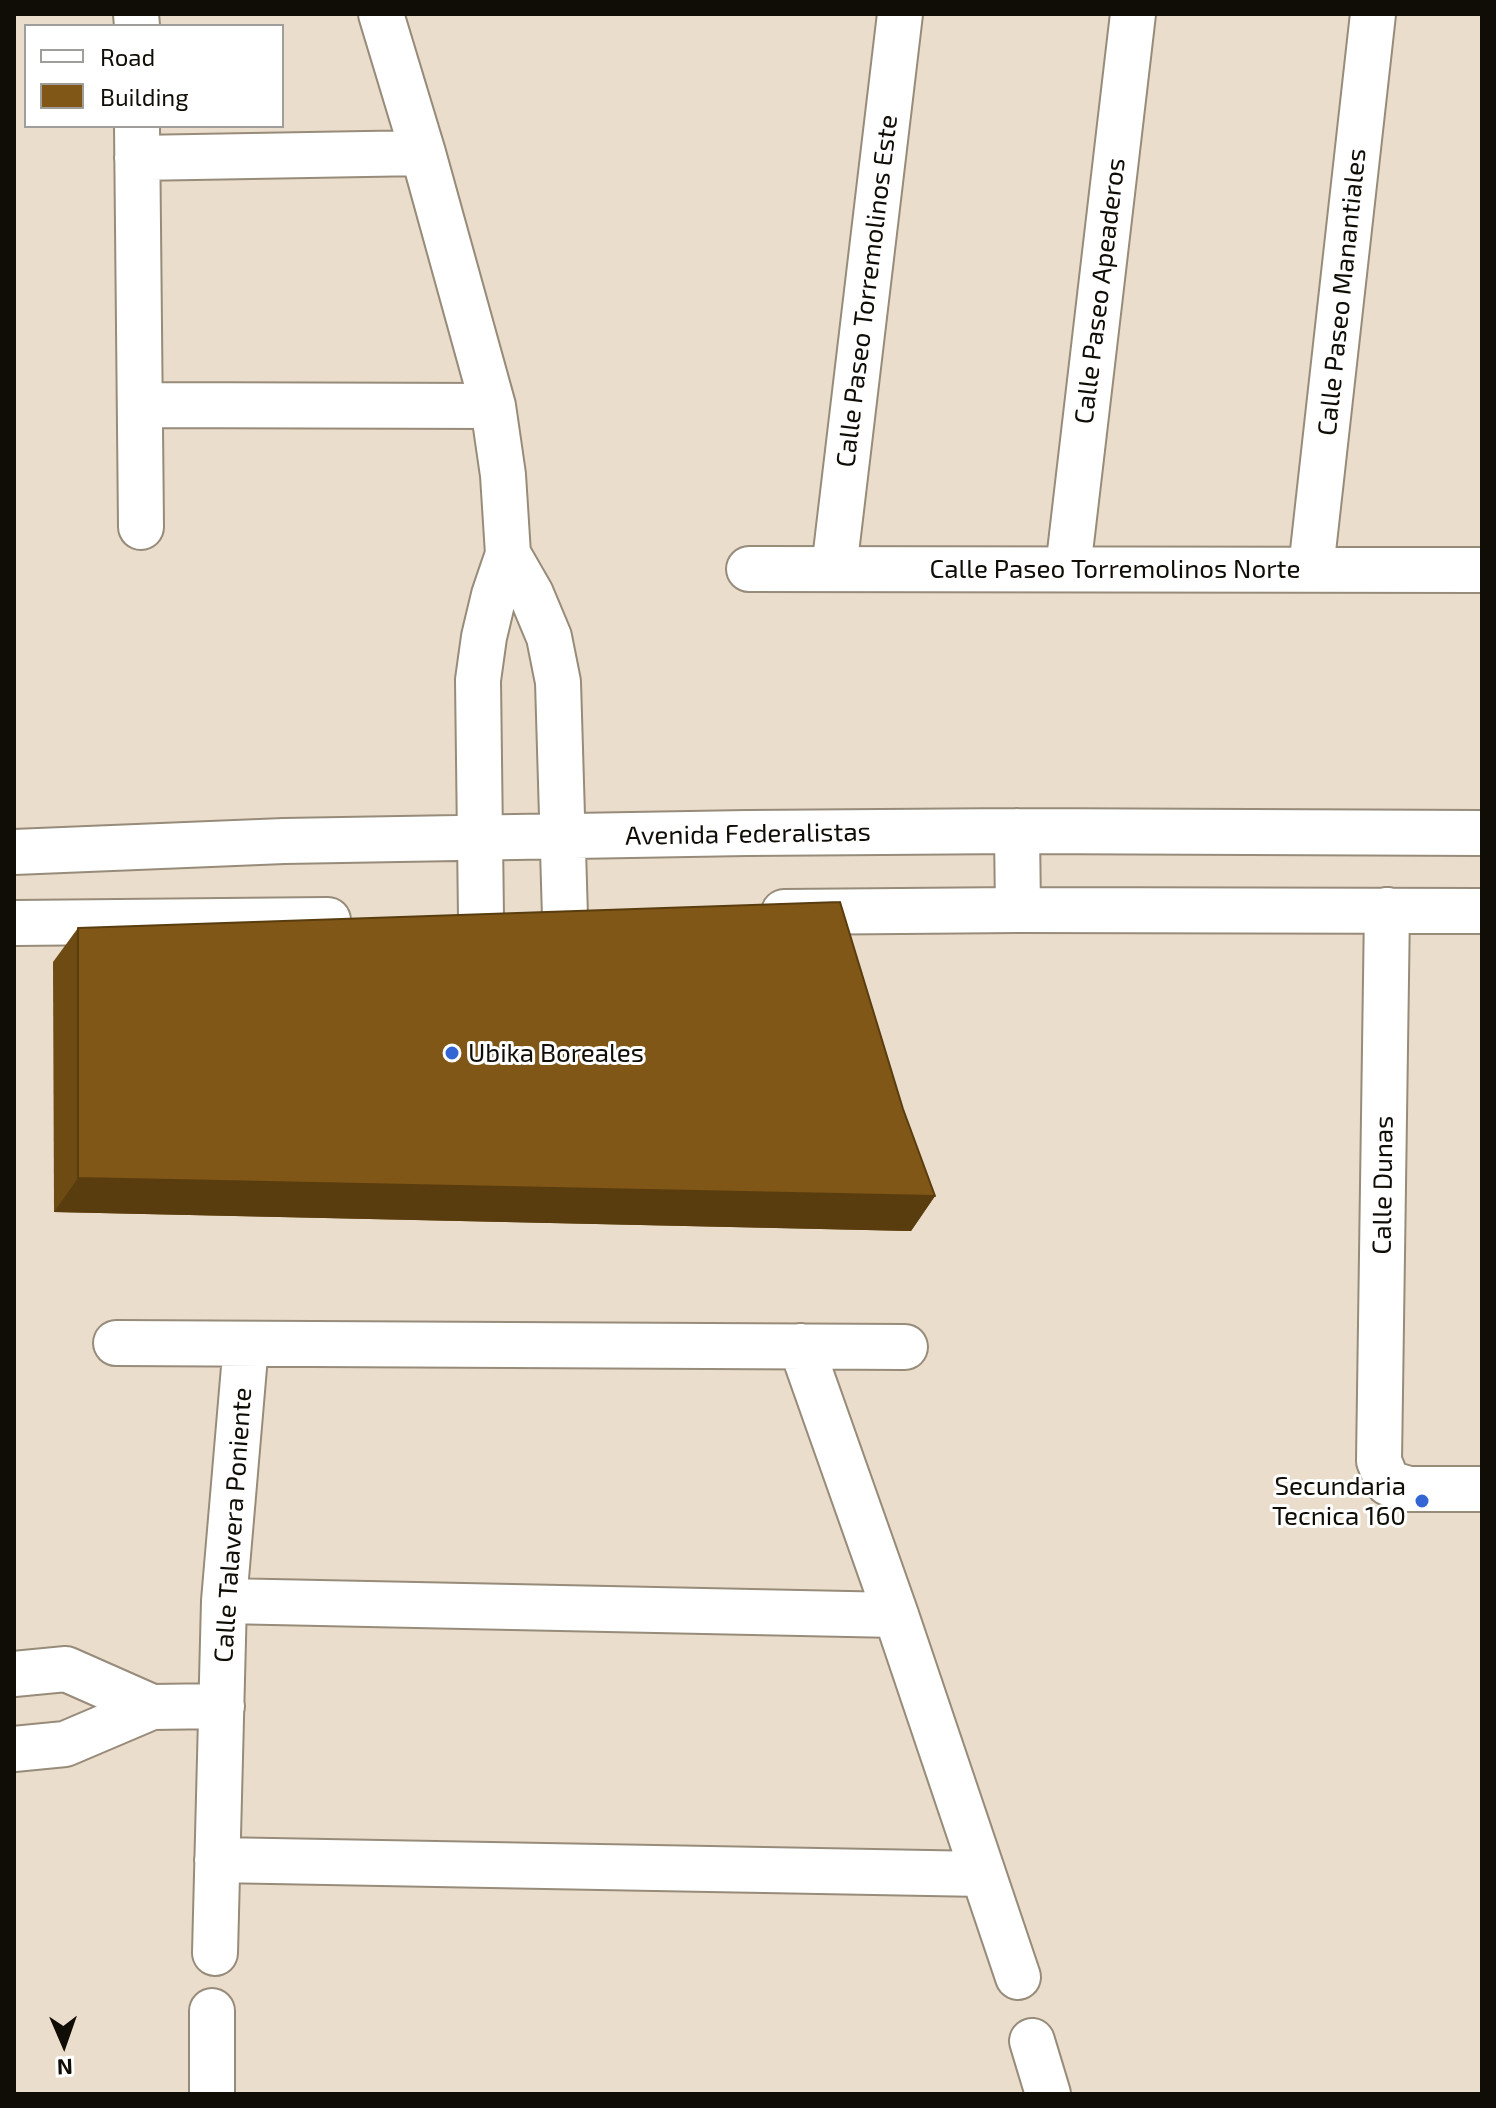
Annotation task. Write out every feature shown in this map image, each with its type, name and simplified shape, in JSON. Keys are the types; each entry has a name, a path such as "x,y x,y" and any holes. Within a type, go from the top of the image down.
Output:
{"street":[{"path":"381,14 493,406 503,475 508,554 490,609 478,680 481,918"},
{"name":"Calle Paseo Torremolinos Este","path":"834,569 900,14"},
{"name":"Calle Paseo Apeaderos","path":"1068,569 1133,14"},
{"name":"Calle Paseo Manantiales","path":"1311,569 1373,14"},
{"path":"141,527 137,142 423,153"},
{"path":"140,405 493,406"},
{"path":"508,554 531,594 549,637 558,682 565,917"},
{"name":"Calle Paseo Torremolinos Norte","path":"749,569 1482,570"},
{"path":"1017,831 1018,910"},
{"name":"Avenida Federalistas","path":"14,852 284,841 747,833 1482,833"},
{"name":"Calle Dunas","path":"1387,910 1379,1461 1388,1483 1409,1489 1482,1489"},
{"path":"747,913 1482,911"},
{"path":"436,919 611,916"},
{"path":"14,923 361,920"},
{"path":"172,922 180,968"},
{"path":"116,1343 905,1347"},
{"name":"Calle Talavera Poniente","path":"215,1953 224,1601 246,1344"},
{"path":"801,1346 1018,1977"},
{"path":"224,1601 896,1615"},
{"path":"14,1674 66,1669 152,1707"},
{"path":"14,1749 65,1744 152,1707 222,1706"},
{"path":"217,1860 983,1874"},
{"path":"212,2011 212,2094"},
{"path":"1032,2041 1048,2094"}],"building":[{"name":"Ubika Boreales","path":"840,902 903,1109 935,1196 78,1178 78,928"}],"place":[{"name":"Ubika Boreales","path":"452,1053"},
{"name":"Secundaria Tecnica 160","path":"1422,1501"}]}
